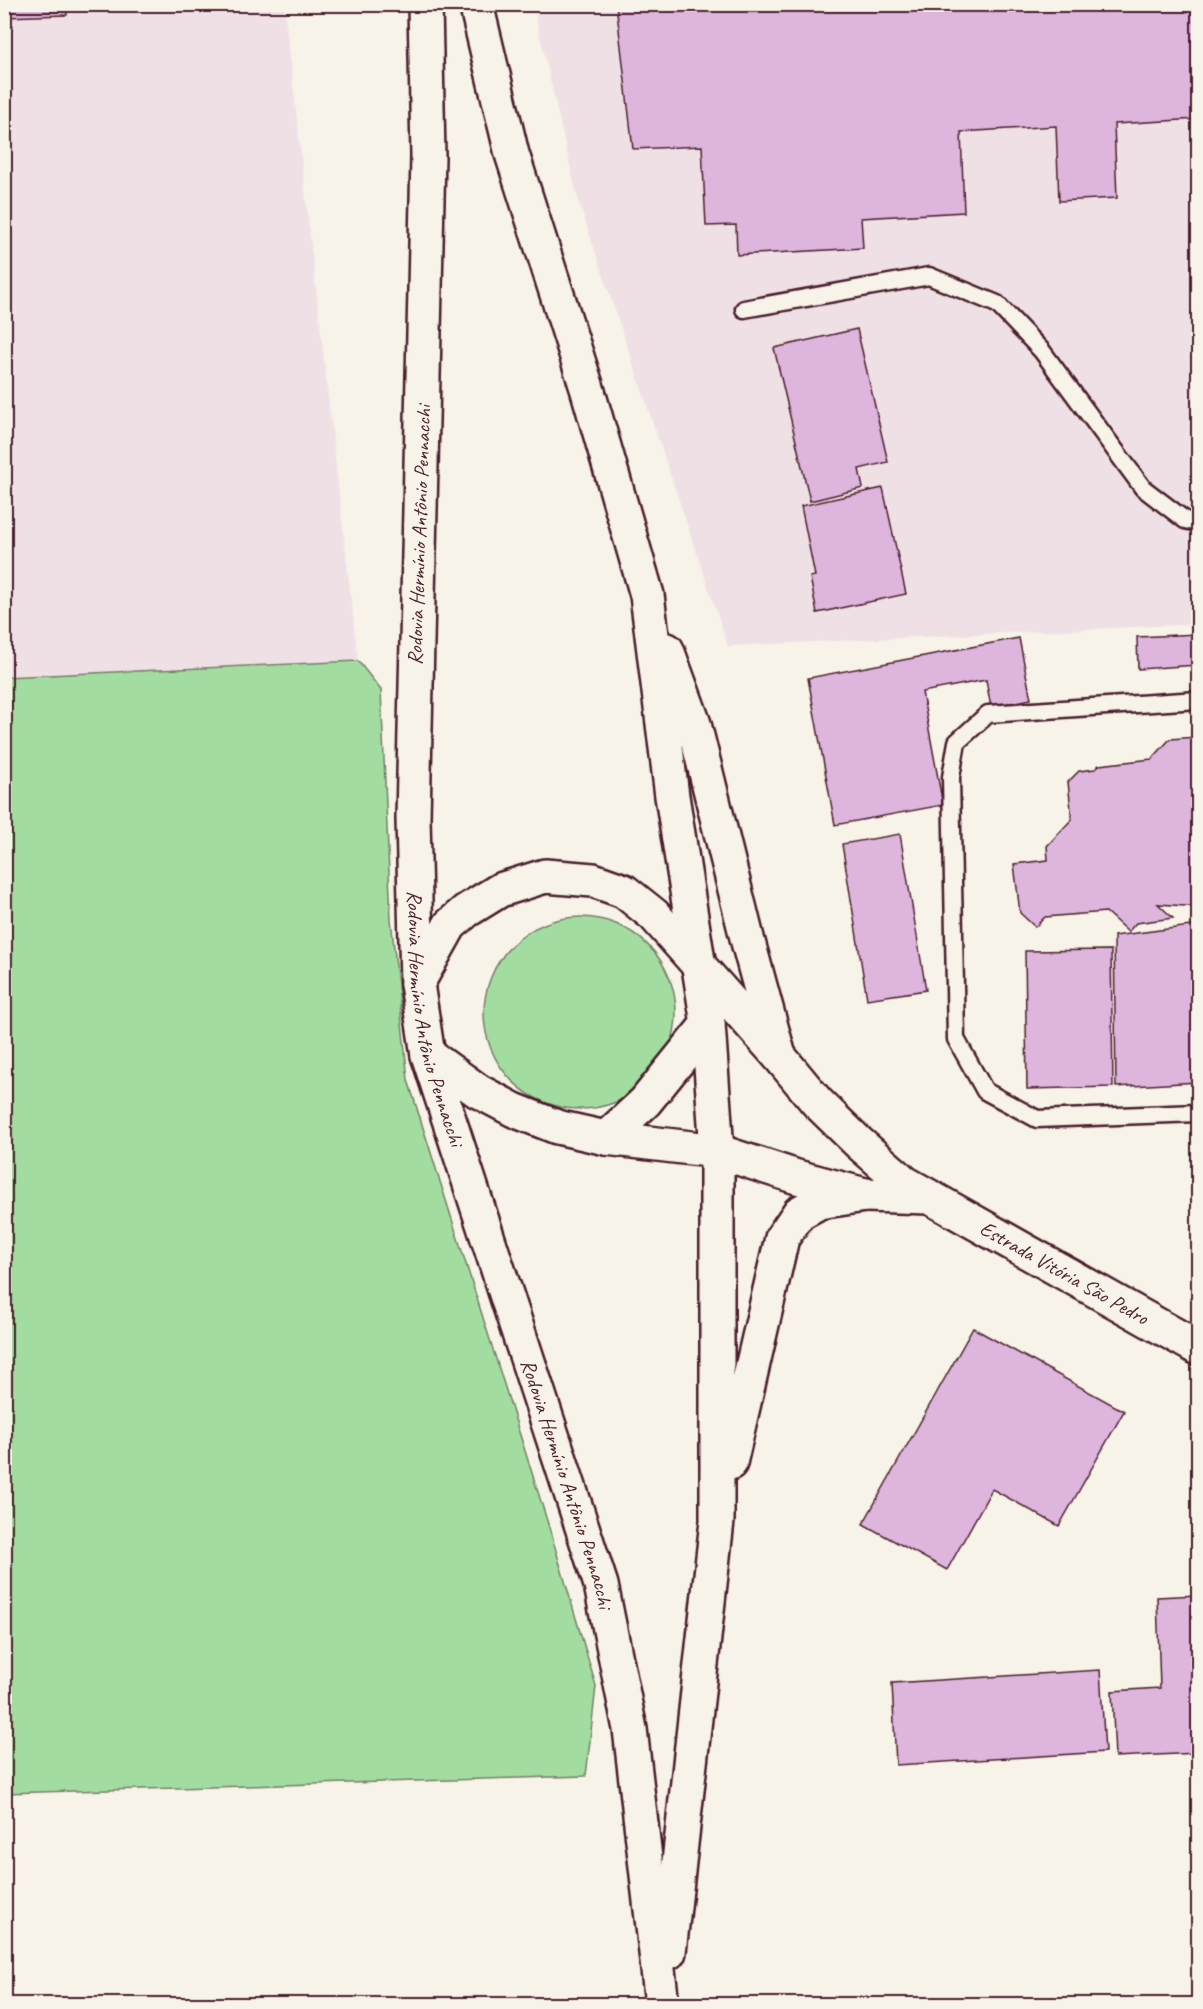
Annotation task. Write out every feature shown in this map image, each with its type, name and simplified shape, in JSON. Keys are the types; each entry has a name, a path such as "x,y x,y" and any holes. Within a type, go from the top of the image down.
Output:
{"main road":[{"name":"Rodovia Hermínio Antônio Pennacchi","path":"425,4 428,156 412,818 417,984 428,1055 601,1585 630,1730 663,2004"},
{"name":"Rodovia Hermínio Antônio Pennacchi","path":"476,4 512,154 587,388 647,595 672,795 708,1024 717,1151 717,1521 663,2004"},
{"path":"647,595 694,724 779,1056"},
{"name":"Estrada Vitória São Pedro","path":"417,984 450,925 466,911 500,890 545,876 593,880 624,891 654,915 698,962 817,1102 905,1183 1198,1348"},
{"path":"606,1138 645,1102 708,1024"},
{"path":"428,1055 478,1091 514,1110 557,1127 606,1138 717,1151 797,1177 865,1195"},
{"path":"717,1521 782,1238 799,1213 819,1202 865,1195 931,1197"}],"lane":[{"path":"744,309 929,276 997,304 1042,351 1143,488 1185,520 1198,523"},
{"path":"1198,700 988,714 957,742 951,777 956,1039 985,1091 1038,1119 1198,1113"}],"shaded area":[{"path":"4,5 284,5 358,661 5,677"},
{"path":"533,5 1198,5 1198,624 728,646 578,200"}],"green space":[{"path":"358,661 381,690 391,919 408,1080 549,1527 596,1686 586,1776 5,1793 5,677"},
{"path":"580,917 617,924 648,945 669,976 676,1013 669,1050 648,1081 617,1102 580,1109 543,1102 512,1081 491,1050 484,1013 491,976 512,945 543,924"}],"building":[{"path":"4,4 66,4 67,15 4,17"},
{"path":"616,4 1198,4 1198,119 1114,124 1117,198 1059,201 1056,126 961,132 964,212 861,218 863,248 737,255 736,225 706,226 702,146 633,149"},
{"path":"857,329 888,462 859,469 863,488 810,501 774,348"},
{"path":"883,488 906,594 817,613 810,577 815,576 801,506"},
{"path":"1198,634 1198,665 1138,669 1137,637"},
{"path":"1019,638 1031,699 991,707 986,680 922,692 943,805 835,825 808,678"},
{"path":"1196,737 1198,907 1158,904 1173,918 1136,923 1128,932 1106,912 1045,917 1035,927 1020,913 1014,864 1048,860 1047,846 1072,819 1068,782 1079,771 1095,769 1099,765 1152,759 1170,739"},
{"path":"900,834 926,990 867,999 842,844"},
{"path":"1198,925 1198,1082 1116,1087 1114,936"},
{"path":"1111,950 1113,1087 1027,1089 1025,951"},
{"path":"973,1328 1124,1411 1059,1526 992,1489 947,1570 863,1524"},
{"path":"1198,1595 1198,1753 1115,1757 1112,1691 1160,1688 1157,1597"},
{"path":"1100,1670 1105,1752 896,1765 892,1683"}]}
